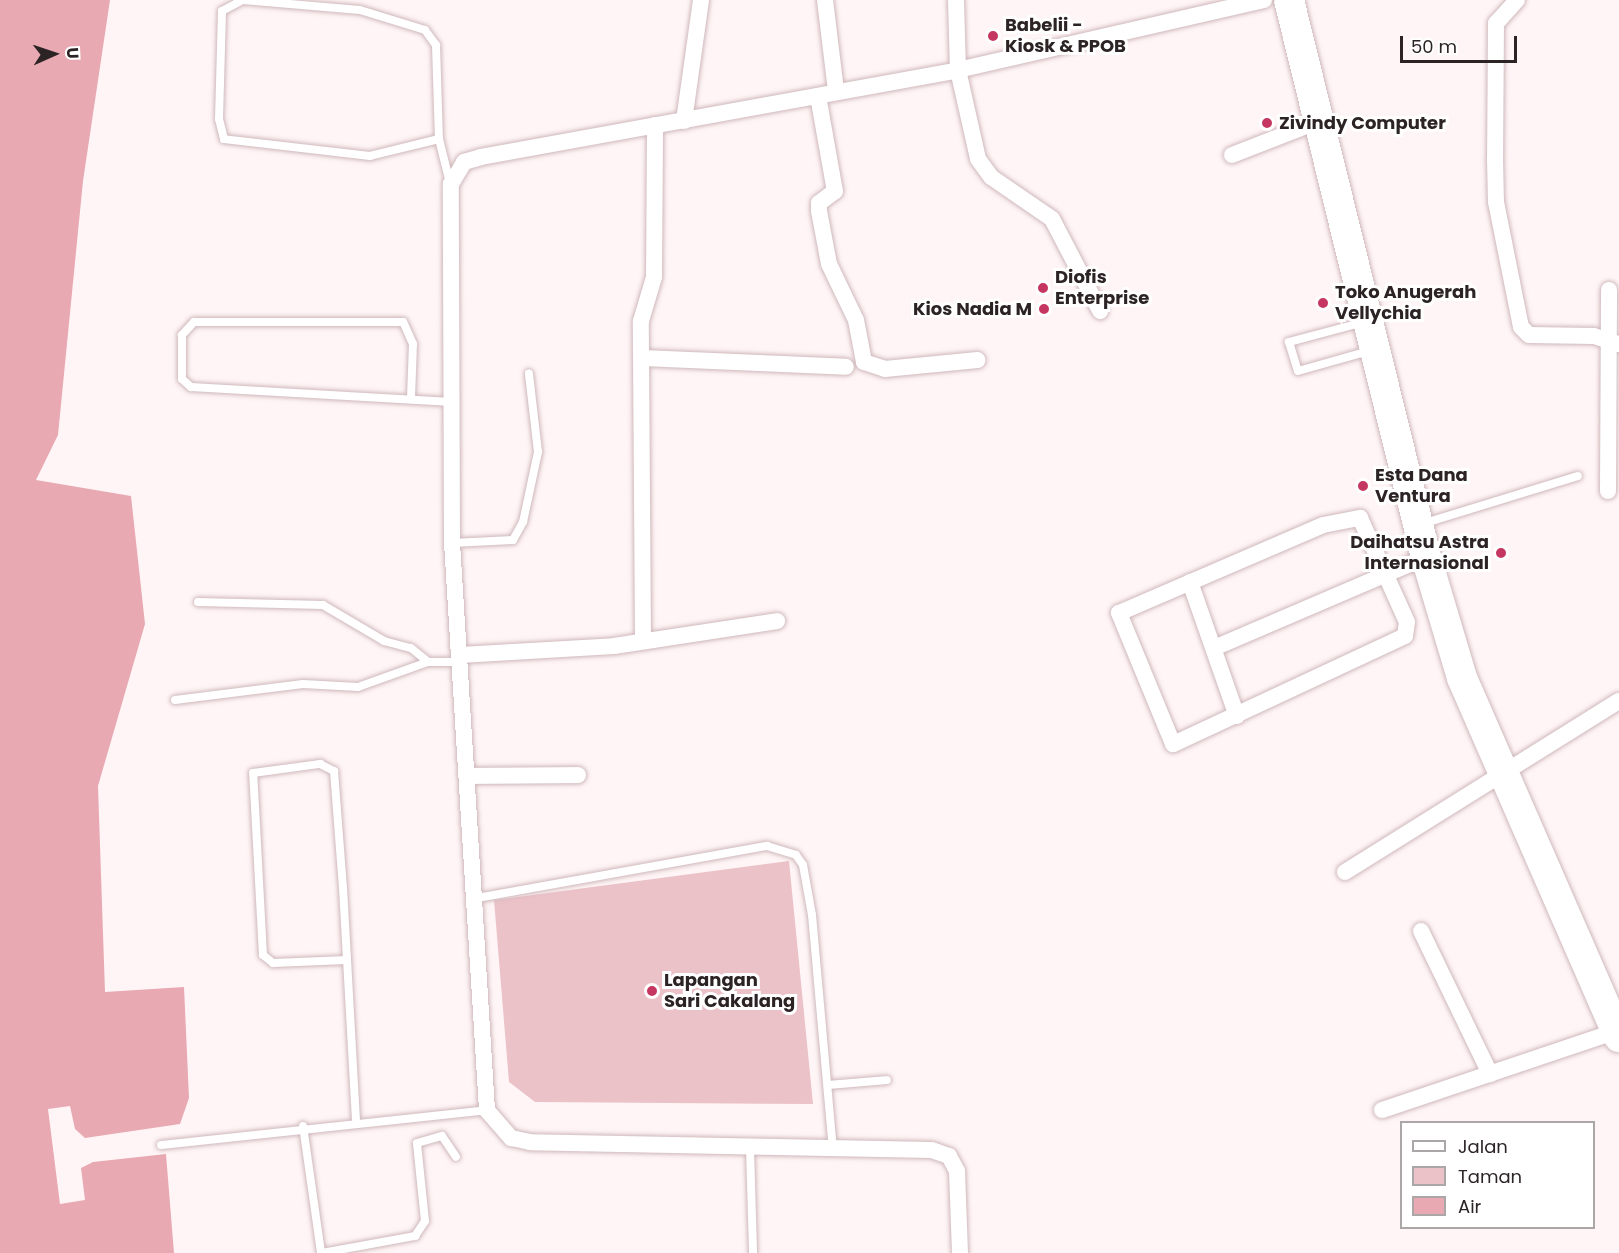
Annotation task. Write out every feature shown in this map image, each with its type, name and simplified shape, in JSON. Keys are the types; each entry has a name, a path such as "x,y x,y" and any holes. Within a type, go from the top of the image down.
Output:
{"highway":[{"path":"1289,0 1322,120 1426,557 1462,678 1502,774 1618,1034"}],"street":[{"path":"684,121 702,0"},
{"path":"825,0 836,91"},
{"path":"956,0 958,70 978,159 991,177 1052,219 1100,311"},
{"path":"960,1253 957,1171 949,1156 933,1150 750,1149 530,1142 511,1138 487,1110 477,898 452,543 450,184 464,162 481,157 958,70 1264,0"},
{"path":"1517,0 1496,23 1495,159 1496,202 1521,327 1529,334 1583,335 1612,343"},
{"path":"818,96 835,191 819,203 819,211 830,264 855,320 864,362 885,369 978,360"},
{"path":"1232,154 1322,120"},
{"path":"643,640 643,358 640,321 654,277 655,125"},
{"path":"1608,491 1612,343 1609,290"},
{"path":"643,358 846,367"},
{"path":"1352,518 1365,523 1386,573 1407,622 1405,636 1238,716 1173,744 1119,614 1323,525 1352,518"},
{"path":"1214,648 1426,557"},
{"path":"1190,582 1238,716"},
{"path":"460,658 643,640 777,621"},
{"path":"1345,872 1619,701"},
{"path":"469,776 578,775"},
{"path":"1421,931 1490,1074"},
{"path":"1382,1110 1618,1034"}],"lane":[{"path":"439,139 370,156 224,139 219,119 222,11 243,0 360,10 425,30 436,45 439,139 450,184"},
{"path":"411,398 413,344 403,322 194,322 182,335 182,379 191,387 452,402"},
{"path":"1372,335 1298,371 1288,342 1372,335"},
{"path":"452,543 513,540 522,522 538,452 529,374"},
{"path":"1419,525 1578,476"},
{"path":"198,602 323,605 384,641 411,648 428,662"},
{"path":"175,700 303,684 358,687 428,662 460,658"},
{"path":"346,960 273,963 263,955 253,773 320,764 334,771 346,960 356,1120"},
{"path":"477,898 768,846 784,849 803,865 808,885 829,1085 833,1149"},
{"path":"829,1085 887,1080"},
{"path":"161,1144 356,1120 487,1110"},
{"path":"303,1126 322,1253 415,1236 425,1221 417,1143 442,1136 456,1157"},
{"path":"750,1149 753,1253"}],"green space":[{"name":"Lapangan Sari Cakalang","path":"789,861 813,1104 535,1102 509,1082 494,900"}],"water":[{"path":"0,0 110,0 83,181 58,435 36,480 131,496 145,624 98,786 105,992 184,987 189,1098 180,1124 85,1138 75,1129 70,1106 48,1109 60,1204 85,1200 81,1168 93,1162 166,1154 174,1253 0,1253"}],"place":[{"name":"Babelii - Kiosk & PPOB","path":"993,36"},
{"name":"Zivindy Computer","path":"1267,123"},
{"name":"Diofis Enterprise","path":"1043,288"},
{"name":"Toko Anugerah Vellychia","path":"1323,303"},
{"name":"Kios Nadia M","path":"1044,309"},
{"name":"Esta Dana Ventura","path":"1363,486"},
{"name":"Daihatsu Astra Internasional","path":"1501,553"},
{"name":"Lapangan Sari Cakalang","path":"652,991"}]}
